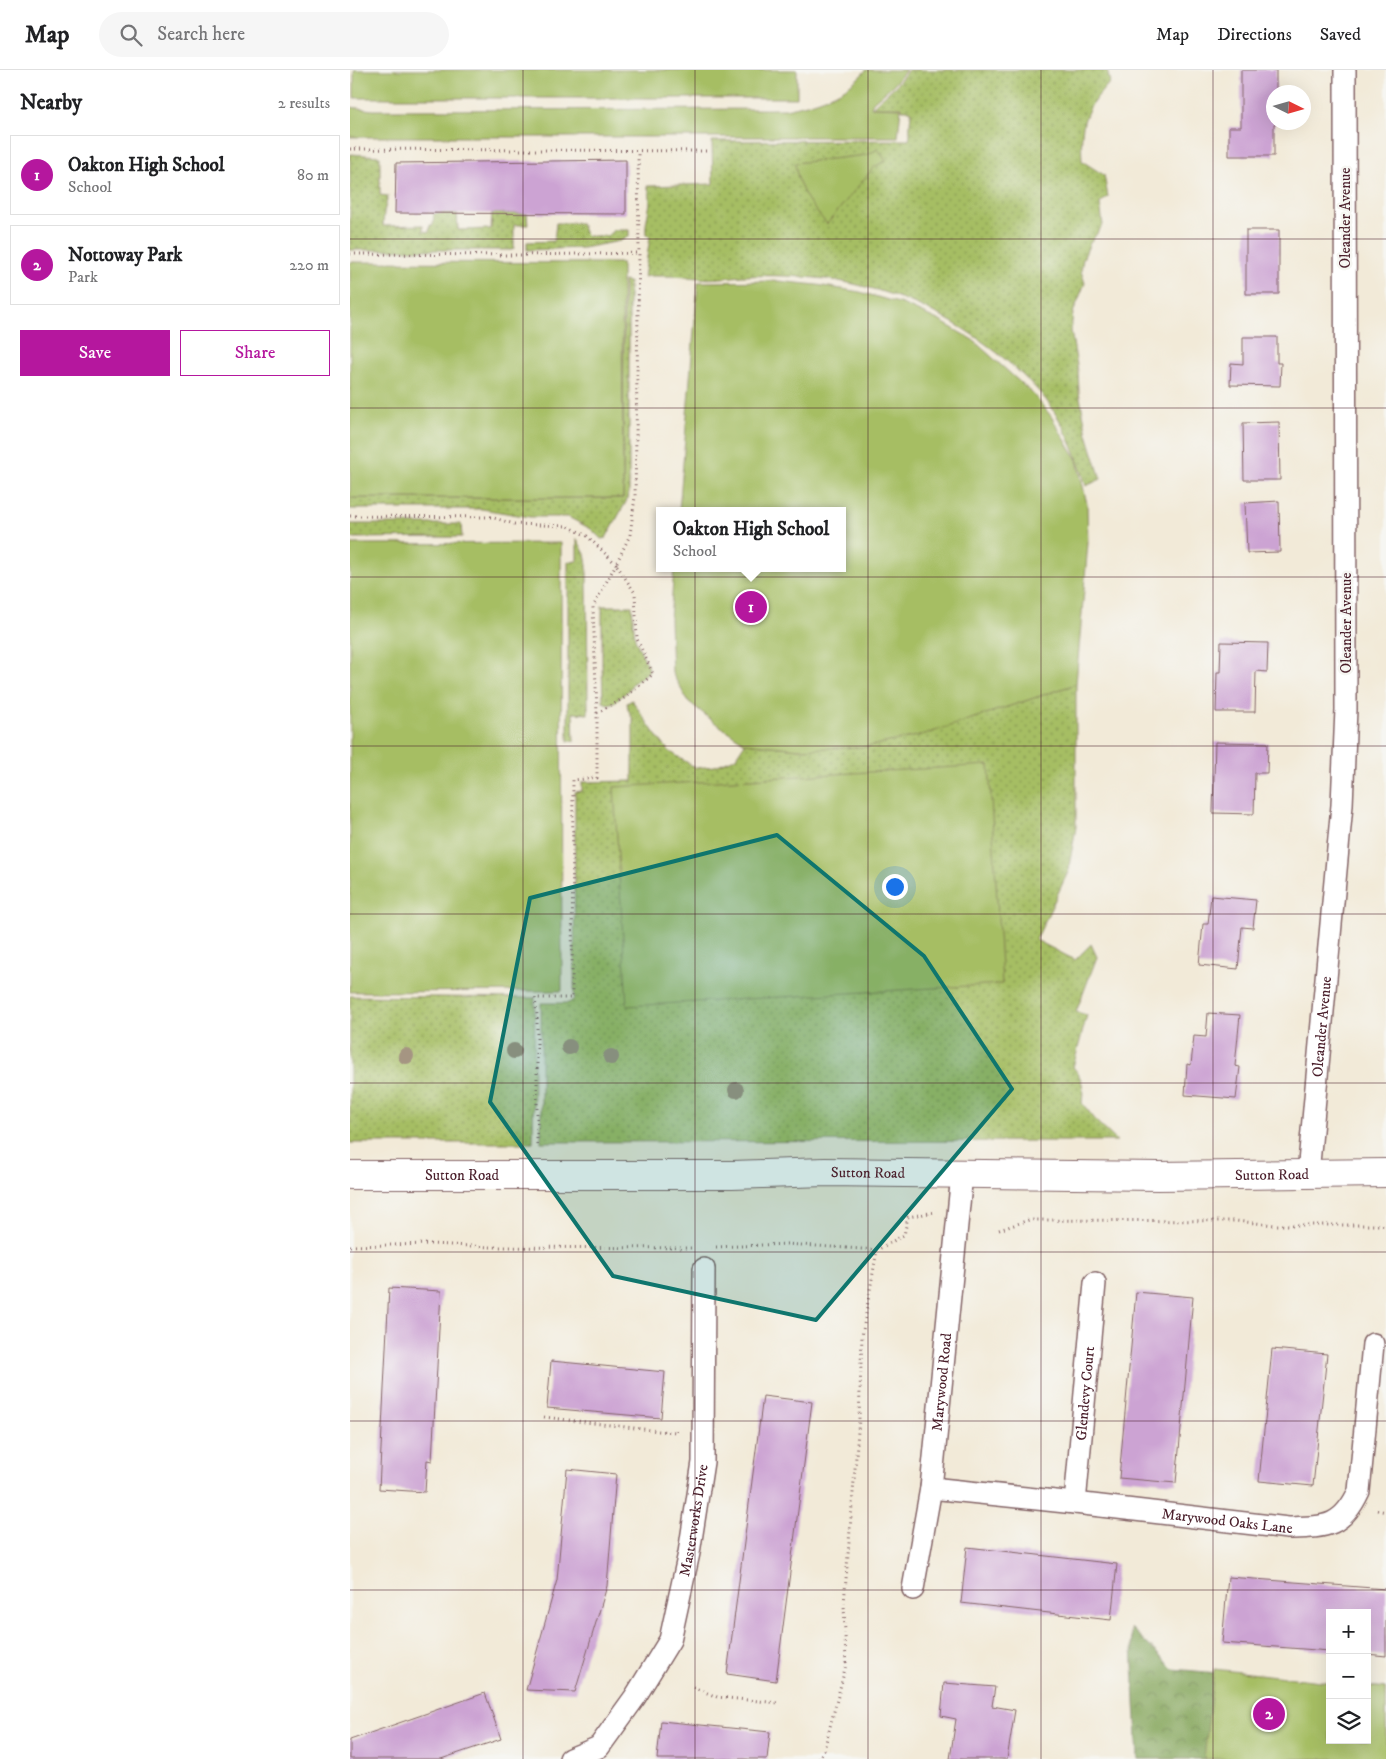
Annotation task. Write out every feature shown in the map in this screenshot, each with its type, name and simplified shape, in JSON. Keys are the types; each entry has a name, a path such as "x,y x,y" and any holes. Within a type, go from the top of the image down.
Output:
{"street":[{"name":"Oleander Avenue","path":"1308,1174 1342,805 1346,709 1345,70"},
{"name":"Sutton Road","path":"350,1175 732,1175 824,1172 1112,1176 1386,1173"},
{"name":"Marywood Road","path":"913,1589 931,1488 962,1174"},
{"name":"Masterworks Drive","path":"570,1759 603,1753 635,1696 670,1640 689,1553 703,1462 704,1269"},
{"name":"Glendevy Court","path":"1075,1503 1095,1284"},
{"name":"Marywood Oaks Lane","path":"931,1488 1288,1528 1315,1527 1333,1523 1345,1513 1359,1491 1373,1344"}],"path":[{"path":"350,149 708,151"},
{"path":"537,1146 537,1015 535,998 572,998 573,780 597,778 598,713 593,607 630,535 635,497 639,253 638,150"},
{"path":"350,254 519,255 639,253"},
{"path":"350,516 491,517 514,524 568,526 587,536 616,564 635,593 637,639 653,674 626,696 598,713"},
{"path":"711,1247 786,1244 877,1250 904,1235 908,1217 938,1211"},
{"path":"999,1230 1030,1220 1228,1221 1275,1225 1386,1225"},
{"path":"350,1246 430,1244 489,1247 693,1248"},
{"path":"819,1759 824,1750 846,1665 844,1604 859,1419 862,1336 877,1250"},
{"path":"544,1417 677,1432 677,1424"},
{"path":"1372,1508 1386,1512"},
{"path":"694,1686 717,1697 778,1704"}],"highlighted area":[{"path":"777,835 924,956 1012,1089 816,1320 613,1276 490,1102 530,898"}],"green space":[{"path":"354,70 797,70 797,98 354,98"},
{"path":"866,70 906,70 894,84 873,102 871,107 901,108 898,137 350,137 350,107 373,110 785,109 808,104 829,96 849,85"},
{"path":"908,70 1107,70 1110,82 1089,109 1083,126 1082,161 1104,175 1108,197 1100,203 1103,225 1090,243 1083,259 1081,271 1085,283 1073,313 1071,331 1087,434 1101,479 1086,486 1068,437 1059,419 1041,394 997,353 976,337 929,310 904,299 878,291 826,279 774,276 709,279 674,276 644,277 650,237 646,234 646,222 650,204 647,186 713,184 712,141 909,140 911,110 902,110 902,107 872,107 896,85"},
{"path":"878,149 886,161 874,167 827,224 802,190 795,163 867,155"},
{"path":"350,154 380,156 380,195 388,196 383,226 423,225 423,231 429,232 430,225 433,225 434,213 457,213 458,230 491,229 492,213 527,214 528,225 514,225 514,248 512,250 350,250"},
{"path":"556,223 581,223 584,232 588,236 607,236 614,230 629,230 629,236 620,241 583,248 527,250 527,242 554,241"},
{"path":"350,262 622,263 623,498 350,498"},
{"path":"624,281 629,282 629,491 626,502 606,538 601,539 591,529 568,517 530,517 482,509 350,509 350,498 623,498"},
{"path":"778,281 817,285 860,292 902,304 940,321 973,340 1032,393 1051,416 1077,460 1087,504 1088,543 1076,684 926,734 866,747 799,749 745,743 688,701 672,673 670,619 674,572 846,572 846,507 679,507 698,282"},
{"path":"350,524 461,524 462,537 350,538"},
{"path":"577,539 585,554 587,565 588,714 573,713 574,741 568,741 568,562 577,561"},
{"path":"561,543 562,991 350,992 350,544"},
{"path":"602,606 632,606 635,639 649,669 615,702 608,704 603,702"},
{"path":"1076,684 1076,827 1068,872 1036,940 1075,960 1091,944 1097,957 1076,1012 1087,1015 1073,1067 1079,1075 1082,1084 1082,1103 1098,1123 1117,1141 541,1142 541,1003 569,1003 574,999 575,792 582,791 582,782 633,781 633,720 627,703 632,700 669,751 696,768 715,766 735,758 745,743 799,749 925,734"},
{"path":"989,765 1002,984 627,1006 614,787"},
{"path":"350,996 535,998 533,1143 350,1143"},
{"path":"1131,1628 1173,1669 1326,1683 1326,1744 1371,1744 1371,1686 1386,1688 1386,1759 1138,1759"},
{"path":"1214,1669 1326,1682 1326,1744 1371,1744 1371,1686 1386,1688 1386,1759 1204,1759"}],"building":[{"path":"1241,70 1276,70 1276,85 1266,85 1266,130 1274,130 1274,156 1229,156 1229,127 1241,127"},
{"path":"626,160 626,214 395,213 396,163"},
{"path":"1246,230 1279,230 1279,294 1246,294"},
{"path":"1243,337 1277,337 1277,363 1281,363 1280,386 1230,385 1231,363 1243,364"},
{"path":"1279,422 1280,480 1244,480 1243,423"},
{"path":"1279,501 1280,552 1247,553 1245,503"},
{"path":"1221,642 1268,643 1267,672 1256,671 1255,712 1216,712 1217,672 1220,672"},
{"path":"1215,742 1268,743 1267,773 1255,773 1254,814 1213,813"},
{"path":"1211,896 1256,900 1253,928 1242,927 1238,969 1199,965 1203,924 1208,924"},
{"path":"1208,1013 1240,1015 1235,1066 1240,1067 1236,1099 1185,1095 1187,1064 1191,1065 1194,1036 1206,1037"},
{"path":"389,1288 441,1291 432,1461 427,1460 425,1492 379,1489"},
{"path":"1136,1292 1193,1297 1176,1483 1119,1478"},
{"path":"1272,1349 1327,1354 1313,1486 1259,1481"},
{"path":"551,1361 665,1372 661,1418 547,1408"},
{"path":"763,1396 812,1402 776,1681 727,1674"},
{"path":"567,1469 616,1474 607,1586 575,1692 526,1690 557,1580"},
{"path":"967,1547 1117,1564 1111,1620 961,1603"},
{"path":"1228,1577 1386,1589 1386,1656 1371,1654 1371,1609 1326,1609 1326,1651 1222,1643"},
{"path":"944,1683 995,1687 992,1706 1015,1710 1007,1759 950,1759 956,1719 941,1716"},
{"path":"485,1693 501,1739 441,1759 350,1759 350,1740"},
{"path":"661,1721 770,1732 767,1759 657,1759"}],"place":[{"name":"Oakton High School","path":"751,607"},
{"name":"Nottoway Park","path":"1269,1714"}]}
